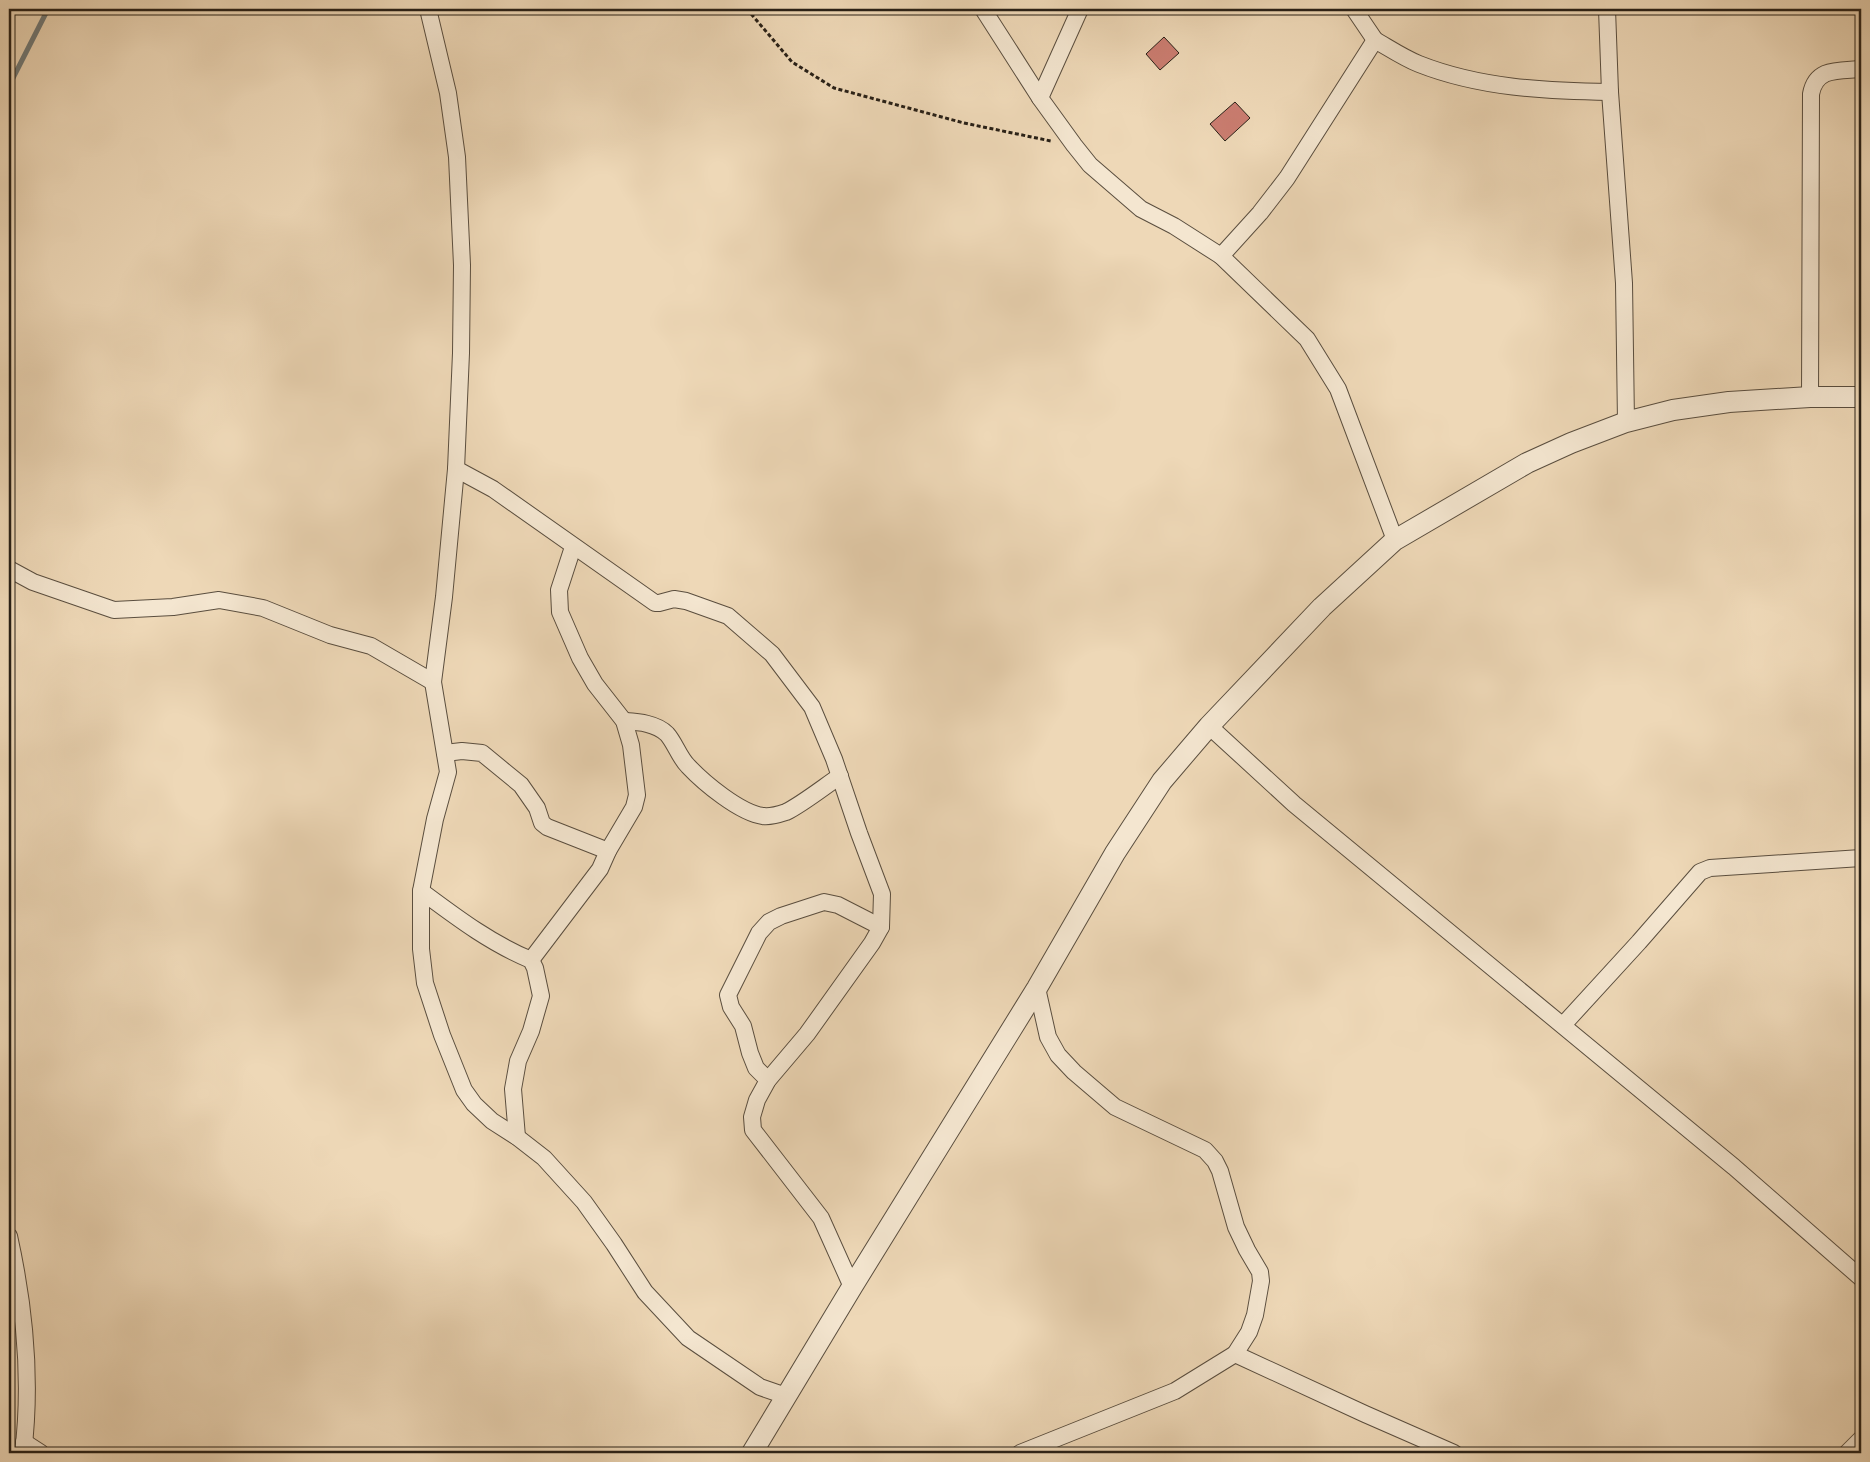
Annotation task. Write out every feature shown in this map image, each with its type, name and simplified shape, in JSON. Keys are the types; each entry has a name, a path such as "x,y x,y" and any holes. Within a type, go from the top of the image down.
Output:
{"street":[{"path":"428,9 448,93 457,157 462,265 462,353 460,421 456,469 444,597 433,682 448,772 435,819 420,891 421,949 425,983 442,1035 464,1090 474,1104 492,1121 544,1158 584,1202 614,1244 644,1292 688,1338 760,1387 786,1396"},
{"path":"983,9 1040,98 1090,165 1141,209 1174,226 1221,256 1306,339 1338,389 1395,540"},
{"path":"1040,98 1080,9"},
{"path":"1354,9 1375,40 1416,63 1442,72 1491,84 1555,91 1610,92"},
{"path":"1607,9 1610,92 1624,283 1626,422"},
{"path":"1221,256 1260,213 1287,178 1375,40"},
{"path":"1810,397 1811,94 1813,84 1819,76 1832,71 1861,69"},
{"path":"752,1453 1037,988 1120,845 1162,781 1209,726 1322,607 1395,540 1527,463 1571,443 1626,422 1673,410 1720,403 1810,397 1861,397"},
{"path":"456,469 493,489 656,604 679,600 728,616 772,654 812,707 840,776 882,894 881,927 872,944 807,1034 768,1080 757,1100 752,1117 753,1130 821,1218 852,1287"},
{"path":"531,960 600,869 608,851 634,807 637,796 631,745 624,721 595,684 580,658 560,612 559,590 573,546"},
{"path":"9,569 33,582 114,610 173,607 219,600 263,608 330,635 371,646 433,682"},
{"path":"624,721 645,723 667,734 688,766 712,787 749,812 765,817 786,812 840,776"},
{"path":"1209,726 1294,804 1734,1167 1861,1278"},
{"path":"445,753 462,751 482,752 521,785 537,808 542,823 547,827 608,851"},
{"path":"1563,1025 1700,872 1710,868 1861,858"},
{"path":"420,891 467,926 499,945 531,960 535,968 541,996 531,1031 518,1061 513,1089 517,1137"},
{"path":"768,1080 756,1068 743,1026 730,1007 728,995 758,933 769,922 781,916 824,902 838,905 881,927"},
{"path":"1020,1453 1175,1391 1235,1354 1249,1332 1255,1315 1261,1281 1260,1272 1236,1227 1220,1170 1215,1161 1205,1150 1115,1107 1074,1072 1058,1055 1048,1037 1037,988"},
{"path":"9,1236 26,1332 27,1370 23,1447 41,1453"},
{"path":"1235,1354 1454,1453"},
{"path":"1847,1453 1861,1439"}],"path":[{"path":"747,9 792,62 834,88 964,123 1074,145"}],"building":[{"path":"1164,37 1179,53 1160,70 1146,54"},
{"path":"1235,102 1250,118 1225,141 1210,124"}],"waterway":[{"path":"9,83 48,9"}]}
